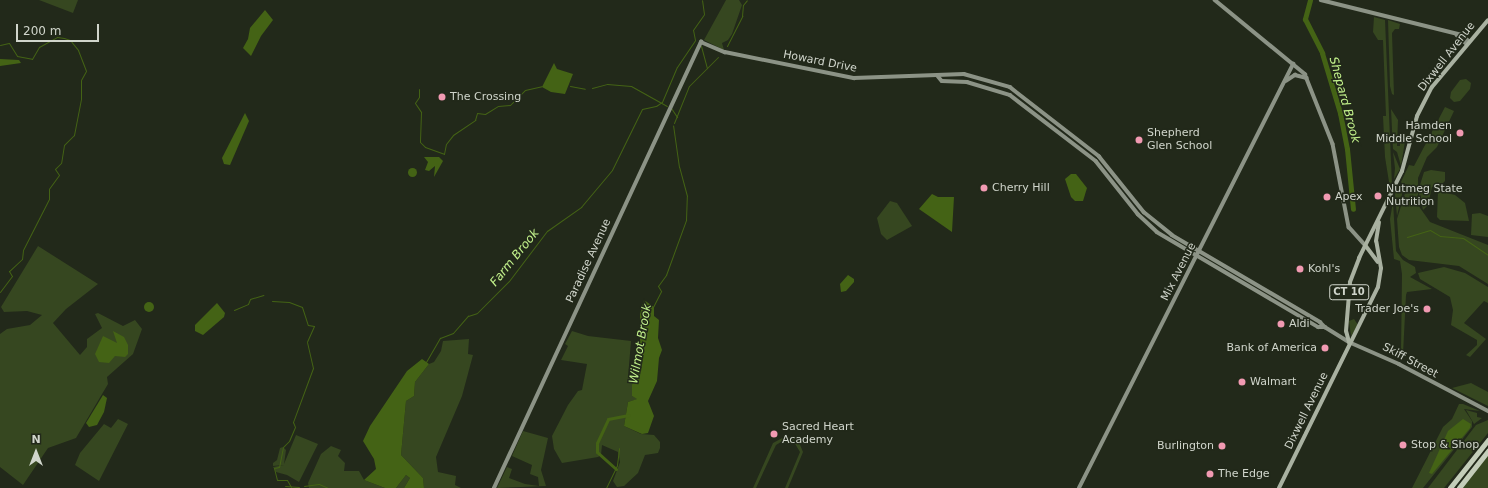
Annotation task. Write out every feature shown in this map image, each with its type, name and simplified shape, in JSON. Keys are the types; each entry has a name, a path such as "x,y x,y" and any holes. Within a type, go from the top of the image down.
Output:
{"highway":[{"path":"1450,488 1488,440"},
{"path":"1459,488 1488,451"}],"main road":[{"name":"Dixwell Avenue","path":"1349,342 1346,331 1350,282 1365,245 1402,171 1420,108 1435,83 1488,20"},
{"name":"Dixwell Avenue","path":"1279,488 1349,342 1355,335 1376,291 1381,273 1376,241 1379,218"},
{"path":"1365,245 1374,254 1381,273"}],"street":[{"path":"1215,0 1293,64 1308,79 1333,144 1349,227 1365,245"},
{"path":"1321,0 1457,35 1468,43"},
{"name":"Howard Drive","path":"700,42 725,52 854,78 938,76 945,73 964,74 1010,87 1106,163 1144,212 1160,226"},
{"name":"Paradise Avenue","path":"494,488 700,42"},
{"name":"Mix Avenue","path":"1078,488 1197,256 1293,64"},
{"path":"1283,84 1295,75 1308,79"},
{"name":"Howard Drive","path":"938,76 942,81 967,82 1010,95 1101,167 1142,219 1157,232"},
{"path":"1101,167 1106,163"},
{"path":"1117,188 1122,184"},
{"path":"1157,232 1160,226"},
{"name":"Skiff Street","path":"1160,226 1199,252 1320,322 1325,327 1349,342 1400,364 1488,411"},
{"name":"Skiff Street","path":"1157,232 1318,327 1325,327"}],"shaded area":[{"path":"39,0 78,0 73,13"},
{"path":"726,0 739,0 742,5 732,34 728,40 722,43 724,50 704,40"},
{"path":"1374,17 1385,20 1392,185 1389,182 1385,157 1383,116 1386,116 1383,40 1378,40 1373,32"},
{"path":"1388,20 1400,24 1399,29 1395,29 1392,33 1394,95 1392,94 1390,86"},
{"path":"1466,79 1471,83 1470,89 1460,101 1454,102 1450,98 1451,92 1460,80"},
{"path":"1445,107 1454,111 1437,147 1427,157 1418,178 1418,205 1430,222 1488,245 1488,284 1459,266 1409,260 1402,255 1399,247 1397,219 1406,190 1401,182 1409,165 1414,166"},
{"path":"1391,109 1398,120 1397,146 1400,146 1400,141 1403,141 1402,134 1406,135 1401,166 1397,152 1393,149"},
{"path":"1393,152 1400,169 1394,179 1395,168"},
{"path":"1431,170 1445,172 1445,181 1441,185 1432,187 1428,205 1423,210 1419,194 1420,185 1424,172"},
{"path":"1400,184 1403,190 1397,216 1395,194"},
{"path":"1438,191 1455,195 1465,203 1469,221 1440,220 1437,217"},
{"path":"890,201 897,203 912,226 887,240 881,234 877,218"},
{"path":"1393,202 1396,251 1403,260 1415,267 1416,273 1410,277 1432,289 1407,292 1403,354 1401,354 1402,274 1400,261 1394,259 1390,219"},
{"path":"1480,213 1488,216 1488,237 1471,235 1472,214"},
{"path":"38,246 98,284 66,309 53,323 80,355 87,347 87,339 102,328 95,314 98,313 123,326 135,320 142,329 133,354 107,377 108,384 76,438 48,448 23,485 0,467 0,334 7,329 30,325 42,315 27,311 4,312 1,307"},
{"path":"1444,267 1465,273 1488,287 1488,303 1484,301 1464,323 1486,339 1470,357 1466,355 1477,345 1477,340 1451,325 1453,310 1450,297 1420,279 1418,273"},
{"path":"1354,319 1358,325 1351,336 1349,321"},
{"path":"572,331 588,336 631,341 628,377 634,378 632,396 638,399 628,402 624,426 641,434 654,435 660,442 660,448 658,453 645,455 638,473 624,486 617,487 613,481 620,462 618,452 602,445 601,455 598,457 562,463 554,449 552,436 568,405 578,391 582,390 587,364 561,360 568,346 565,344"},
{"path":"469,339 468,354 473,355 462,396 436,457 438,472 456,476 455,485 461,488 424,488 423,478 401,455 406,401 414,396 415,382 429,364 434,362 441,351 443,341"},
{"path":"1471,383 1488,392 1488,406 1452,388"},
{"path":"1459,404 1463,404 1480,411 1464,409 1472,421 1472,427 1423,488 1412,488 1443,427 1452,419"},
{"path":"1466,410 1477,413 1477,417 1482,418 1474,424"},
{"path":"118,419 128,424 99,481 75,465 80,453 104,424 111,428"},
{"path":"1488,420 1488,433 1444,488 1428,488 1476,425"},
{"path":"523,431 548,438 541,470 546,486 497,488 507,467 512,469 509,478 525,484 539,486 538,477 530,474 532,465 512,456"},
{"path":"296,435 318,444 299,482 287,475 276,472 273,467 284,465 273,466 273,463 277,460 280,448 283,447 286,450 284,464"},
{"path":"786,436 798,440 803,452 788,488 785,488 800,452 794,442 786,439 776,445 756,488 753,488 773,443"},
{"path":"331,446 341,450 338,456 345,463 344,471 359,471 364,480 385,488 309,488 308,483 321,454"},
{"path":"1488,455 1488,488 1462,488"},
{"path":"406,475 410,478 404,488 396,488"}],"water":[{"path":"265,10 273,20 261,36 251,56 243,48 248,39 250,28"},
{"path":"0,59 19,60 21,63 0,66"},
{"path":"554,63 557,69 573,74 565,94 551,92 542,87"},
{"path":"245,113 249,121 230,165 224,164 222,158"},
{"path":"424,157 439,157 443,161 434,177 435,166 429,171 425,170 428,162"},
{"path":"412,167 417,172 412,177 407,172"},
{"path":"1071,174 1076,174 1087,188 1083,201 1075,201 1071,197 1065,179"},
{"path":"932,194 938,197 954,197 952,232 919,209"},
{"path":"848,275 854,279 854,282 846,291 841,292 840,284"},
{"path":"644,300 654,307 654,316 659,320 658,338 662,350 659,358 657,381 648,401 654,416 648,433 642,434 624,426 628,402 637,399 632,396 632,385 639,361 637,350 640,343 640,314"},
{"path":"147,302 151,302 153,303 153,311 147,312 144,309 144,305"},
{"path":"217,303 225,313 224,317 203,335 195,331 195,325"},
{"path":"113,331 124,337 128,345 128,354 125,357 115,356 109,363 99,362 95,354 103,336 117,343"},
{"path":"422,359 429,364 415,382 414,396 406,401 401,455 423,478 424,488 404,488 410,478 406,475 396,488 385,488 364,480 376,469 374,459 363,441 370,426 407,371"},
{"path":"103,395 107,398 104,412 97,425 89,427 86,423"},
{"path":"1463,419 1471,424 1470,428 1432,474 1429,473 1448,431"}],"waterway":[{"name":"Farm Brook","path":"426,362 440,338 453,333 468,316 477,313 509,281 547,231 581,207 612,170 642,109 656,106 662,102 677,67 695,40 693,30 704,14 702,0"},
{"name":"Wilmot Brook","path":"727,46 742,16 743,5 747,0"},
{"name":"Shepard Brook","path":"1310,0 1305,19 1322,53 1340,113 1347,149 1353,209"},
{"path":"0,45 9,43 17,56 32,59 39,47 57,37 64,38 70,40 78,50 86,71 81,80 81,99 74,135 64,145 61,163 55,169 59,175 49,189 49,199 23,250 22,259 9,271 12,276 0,292"},
{"path":"701,46 707,68"},
{"name":"Wilmot Brook","path":"674,123 689,86 718,57"},
{"path":"592,88 607,84 631,86 667,106"},
{"path":"419,89 419,97 415,103 421,112 420,142 425,147 444,154 446,144 453,135 475,120 477,113 485,114 498,106 510,105 525,90 542,86"},
{"path":"570,86 585,89"},
{"name":"Wilmot Brook","path":"671,108 677,117"},
{"name":"Wilmot Brook","path":"653,307 661,291 658,286 666,275 686,220 687,196 679,167 673,125"},
{"name":"Shepard Brook","path":"1407,237 1430,230 1440,236 1463,238 1488,255"},
{"path":"234,310 248,304 250,299 263,295"},
{"path":"272,301 289,302 302,307 308,325 314,326 307,342 313,368 293,422 295,427 289,441 283,447 279,467 274,468 277,480 287,480 291,487"},
{"path":"616,469 597,452 597,443 608,419 629,415"},
{"name":"Wilmot Brook","path":"606,488 617,465 619,448"},
{"path":"304,486 319,484 328,488"},
{"path":"285,486 299,487"}],"place":[{"name":"The Crossing","path":"442,97"},
{"name":"Hamden Middle School","path":"1460,133"},
{"name":"Shepherd Glen School","path":"1139,140"},
{"name":"Cherry Hill","path":"984,188"},
{"name":"Nutmeg State Nutrition","path":"1378,196"},
{"name":"Apex","path":"1327,197"},
{"name":"Kohl's","path":"1300,269"},
{"name":"Trader Joe's","path":"1427,309"},
{"name":"Aldi","path":"1281,324"},
{"name":"Bank of America","path":"1325,348"},
{"name":"Walmart","path":"1242,382"},
{"name":"Sacred Heart Academy","path":"774,434"},
{"name":"Stop & Shop","path":"1403,445"},
{"name":"Burlington","path":"1222,446"},
{"name":"The Edge","path":"1210,474"}]}
